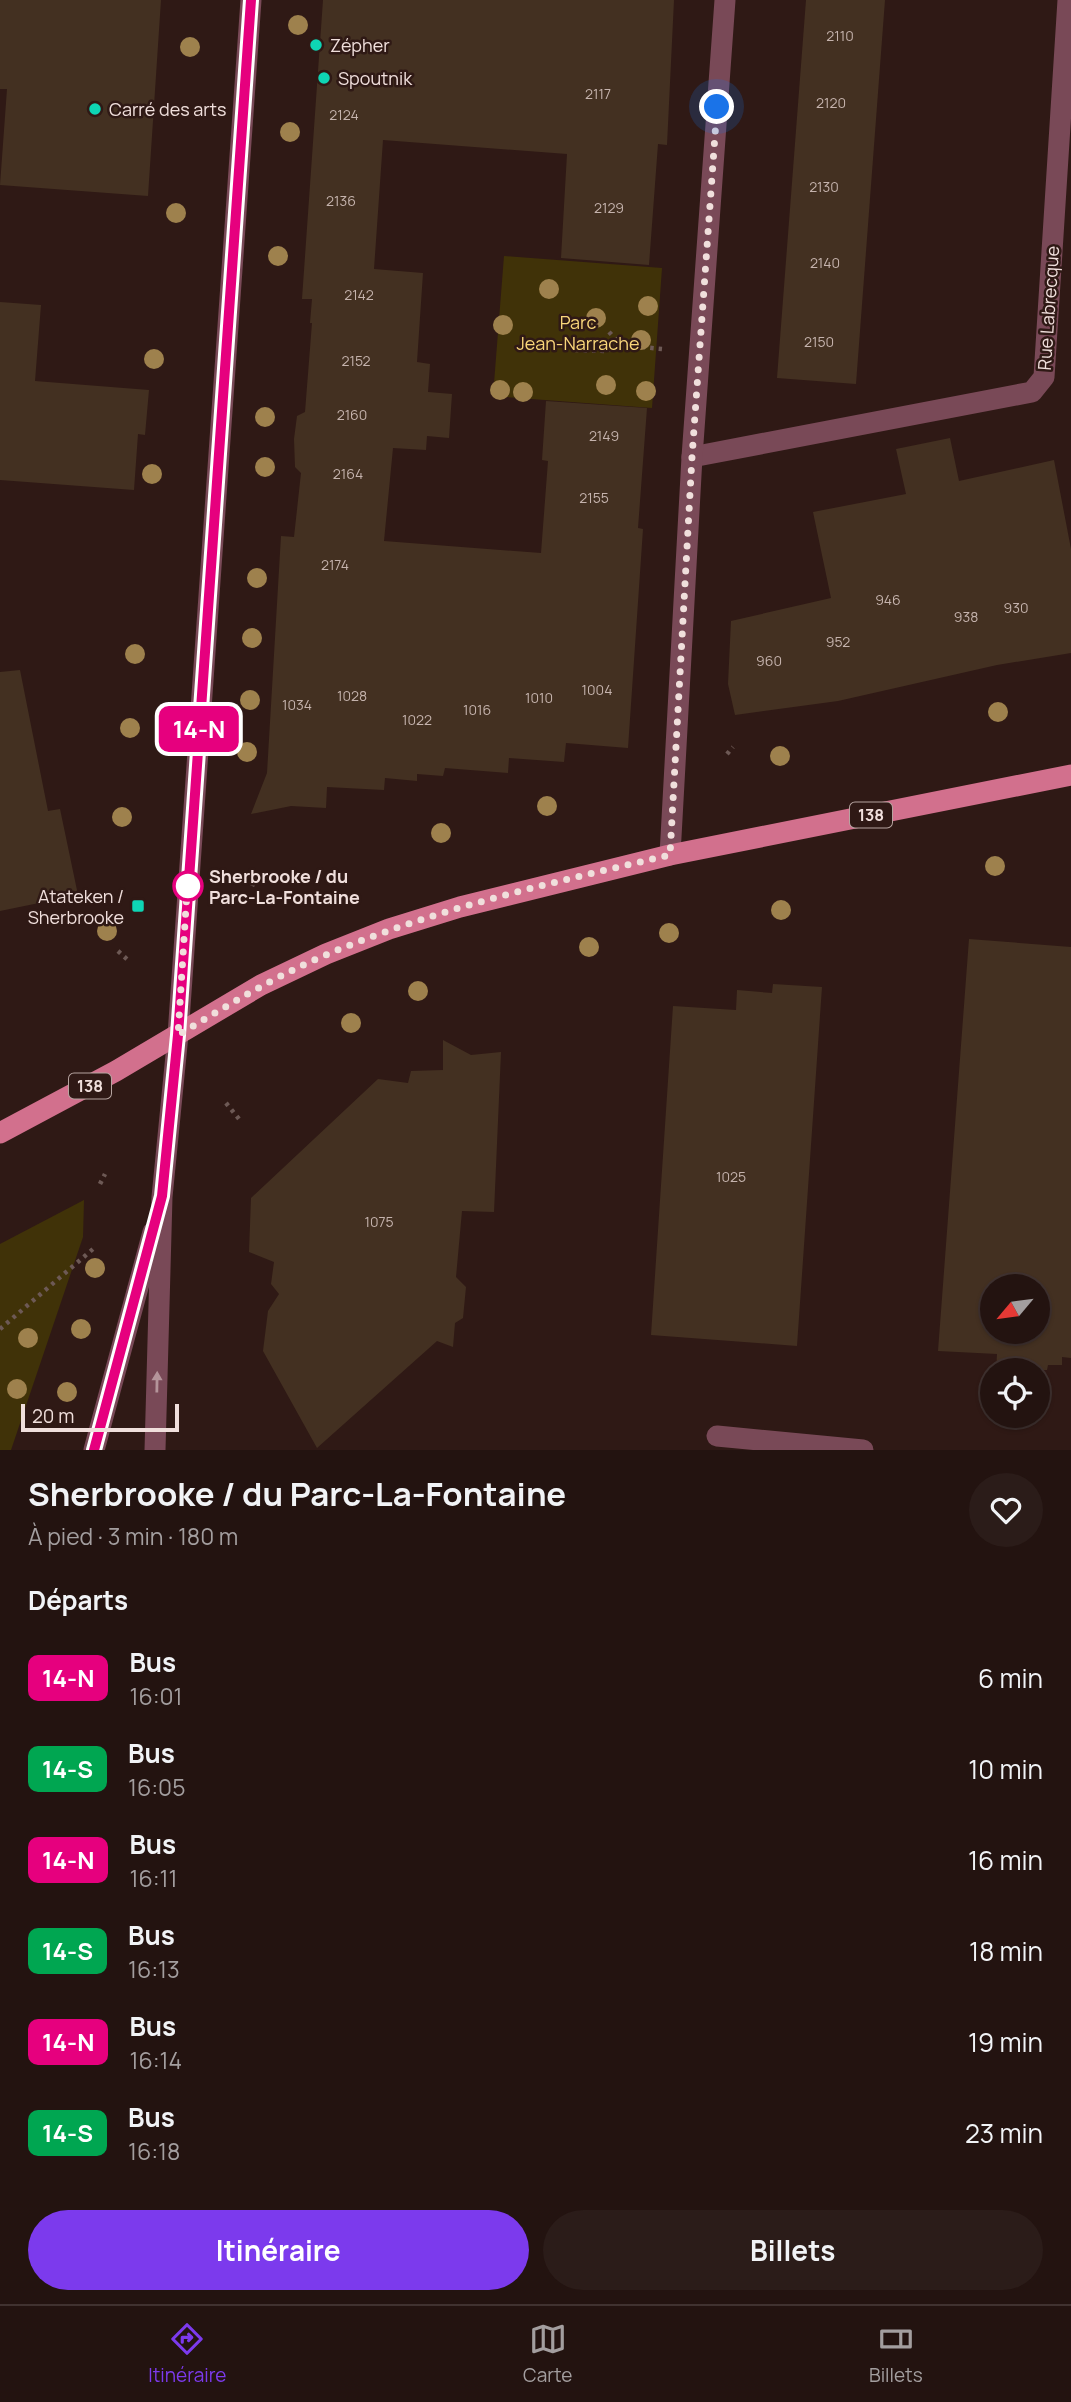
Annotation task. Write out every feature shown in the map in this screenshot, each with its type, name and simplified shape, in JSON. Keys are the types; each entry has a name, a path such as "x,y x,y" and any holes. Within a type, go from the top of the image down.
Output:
{"main road":[{"name":"138","path":"0,1133 116,1071 261,985 326,954 389,929 460,907 670,855 1071,775"}],"street":[{"path":"155,1450 162,1196 178,1035 251,0"},
{"path":"670,855 692,457 725,0"},
{"name":"Rue Labrecque","path":"692,457 1032,392 1044,377 1068,0"},
{"path":"94,1450 162,1196"},
{"path":"717,1436 863,1450"}],"path":[{"path":"609,332 621,345"},
{"path":"575,350 606,351 621,345 667,350"},
{"path":"727,754 733,747"},
{"path":"252,886 255,878"},
{"path":"118,951 129,961"},
{"path":"226,1103 239,1119"},
{"path":"100,1184 105,1174"},
{"path":"0,1329 93,1249"}],"green space":[{"name":"Parc Jean-Narrache","path":"504,256 662,268 652,408 493,396"},
{"path":"84,1200 83,1237 11,1450 0,1450 0,1244"}],"building":[{"name":"Carré des arts","path":"0,0 161,0 148,196 0,185 7,89 0,89"},
{"path":"323,0 674,0 667,145 658,144 649,265 561,258 567,154 383,140 374,269 423,273 417,362 430,364 428,392 452,394 449,438 427,436 426,450 393,448 384,541 541,553 548,461 542,460 546,401 647,408 638,528 643,529 628,748 566,743 564,762 509,758 508,773 445,768 443,776 417,774 417,781 385,778 384,790 327,787 326,808 291,806 251,814 267,773 281,536 294,537 301,473 295,467 294,439 297,416 305,412 312,323 312,299 302,299"},
{"path":"806,0 885,0 856,384 777,378"},
{"path":"0,302 41,305 35,381 149,390 145,435 138,434 134,490 0,480"},
{"path":"950,438 959,481 1054,460 1071,549 1071,653 997,665 838,701 735,715 728,684 731,621 831,598 813,512 906,494 896,449"},
{"path":"20,670 48,811 60,809 78,895 0,911 0,672"},
{"path":"969,939 1071,947 1071,1358 1062,1357 1062,1365 1050,1365 1050,1358 997,1358 997,1354 938,1351"},
{"path":"773,984 822,987 797,1346 651,1335 673,1006 736,1010 737,990 772,993"},
{"path":"443,1040 471,1055 501,1052 494,1212 462,1211 456,1277 466,1287 463,1318 455,1323 453,1347 437,1341 317,1448 263,1351 268,1311 279,1294 271,1284 274,1262 249,1252 251,1198 378,1079 408,1083 411,1071 443,1070"}],"bus line":[{"name":"14-N","path":"94,1450 103,1425 162,1196 178,1035 251,0"}],"place":[{"name":"Zépher","path":"316,45"},
{"name":"Spoutnik","path":"324,78"},
{"name":"Carré des arts","path":"95,109"},
{"name":"Sherbrooke / du Parc-La-Fontaine","path":"188,886"},
{"name":"Atateken / Sherbrooke","path":"138,906"}],"route":[{"path":"188,886 188,875 178,1035 261,985 326,954 389,929 460,907 670,855 692,457 717,107"}]}
